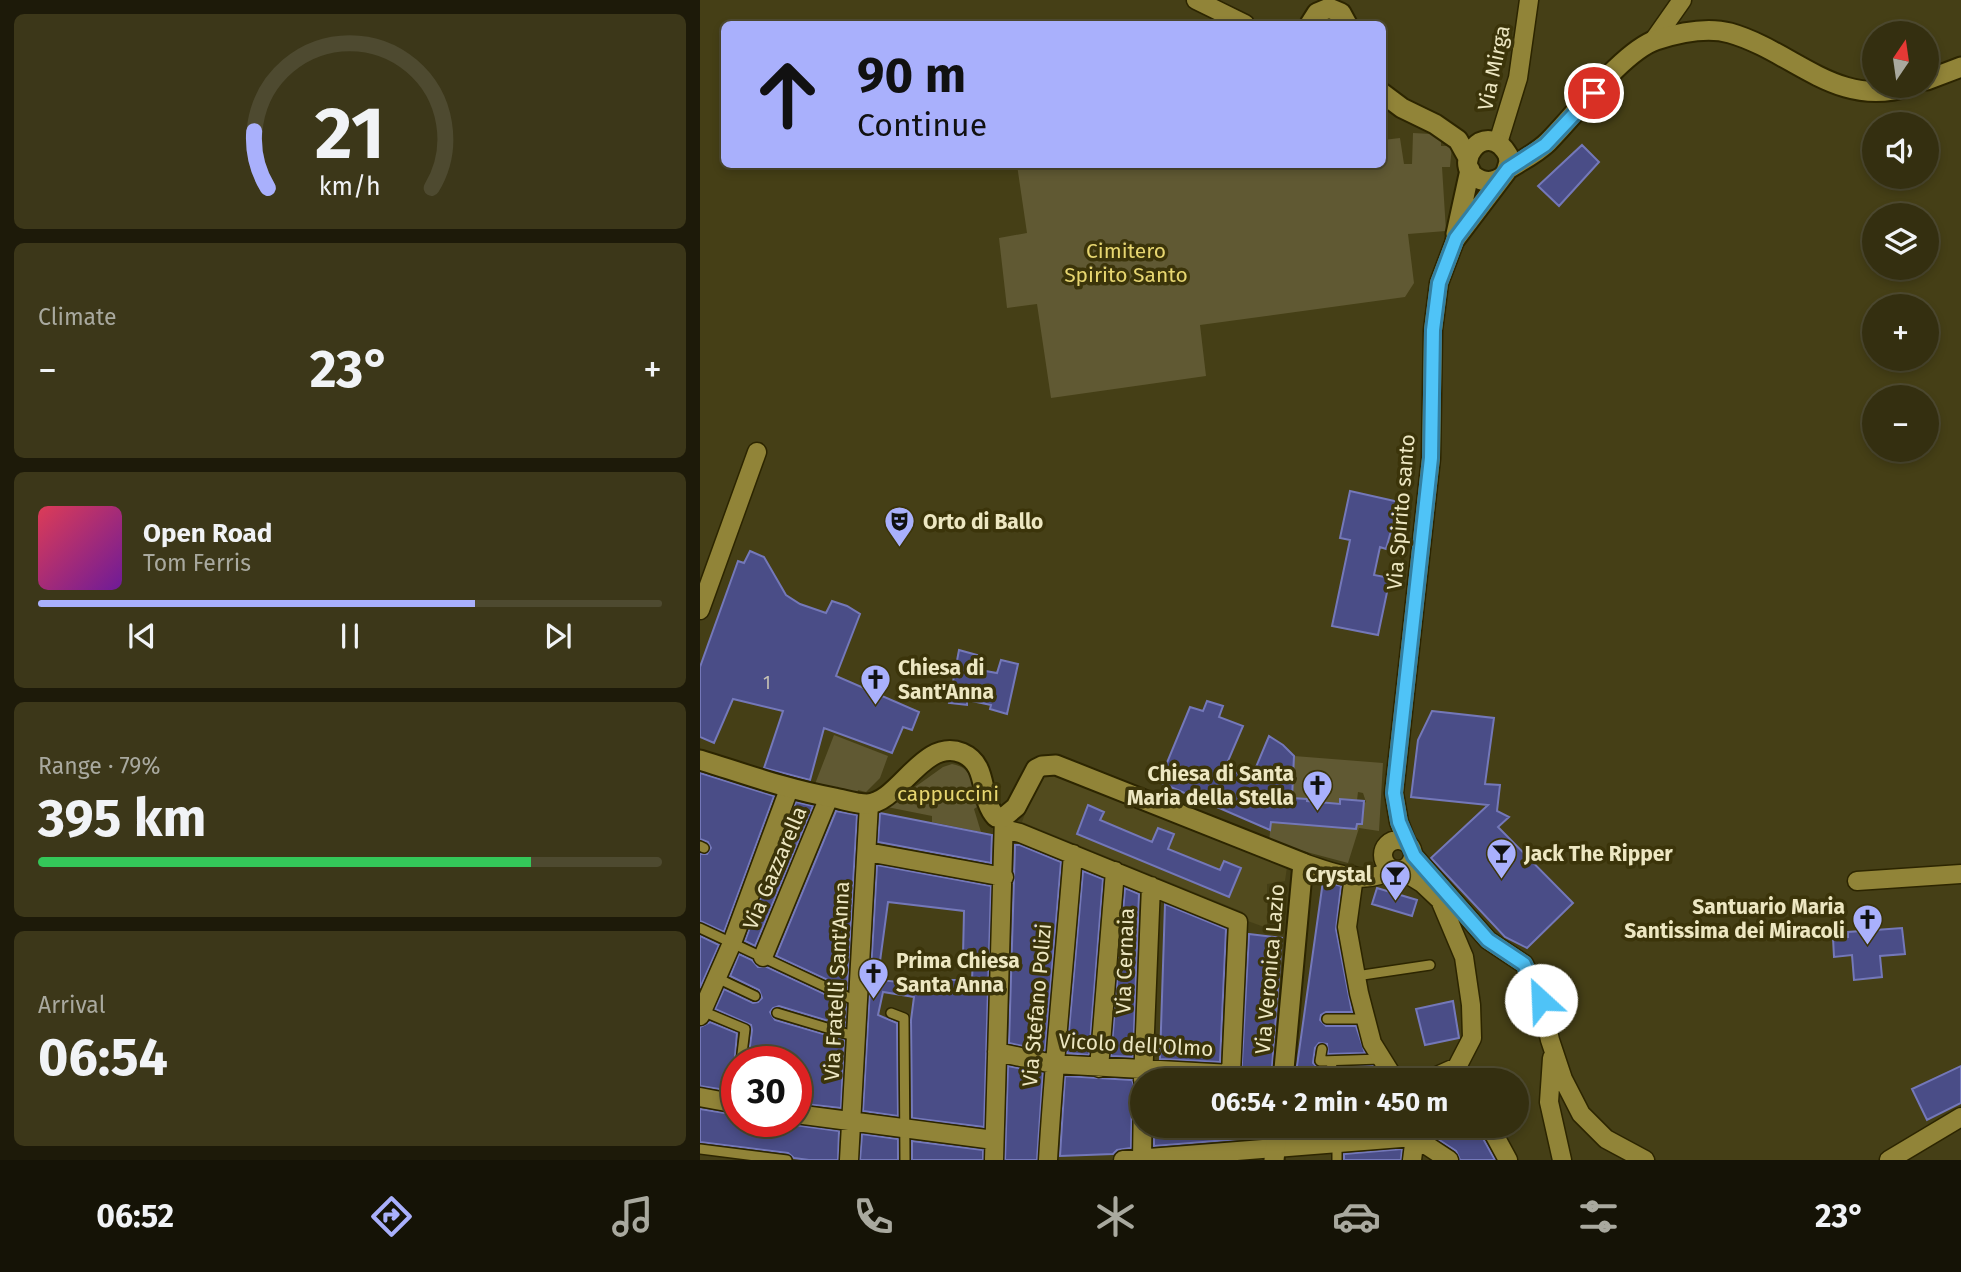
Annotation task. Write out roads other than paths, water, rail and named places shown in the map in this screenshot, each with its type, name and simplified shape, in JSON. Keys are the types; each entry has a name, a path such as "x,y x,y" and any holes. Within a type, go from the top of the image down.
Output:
{"street":[{"path":"1196,0 1239,21"},
{"name":"Via Mirga","path":"1496,144 1518,78 1529,0"},
{"path":"1435,124 1458,140 1478,179 1490,182 1545,145 1627,59 1654,40 1682,0"},
{"path":"1312,21 1328,4 1341,13 1345,21"},
{"path":"1654,40 1704,30 1729,33 1823,80 1862,92"},
{"path":"1939,75 1961,67"},
{"path":"1386,96 1402,108 1435,124 1496,144 1508,155 1505,173"},
{"path":"1469,164 1474,146 1545,145"},
{"name":"Via Spirito santo","path":"1394,793 1431,458 1433,330 1439,283 1456,238 1469,164"},
{"name":"Via Spirito santo","path":"1456,238 1505,173"},
{"path":"700,610 757,452"},
{"path":"700,761 789,789 869,804 883,797 934,754 954,751 964,754 979,768 985,800 990,811 1004,823 1020,833 1151,886"},
{"path":"994,1160 1004,823 1016,807 1036,769 1049,764 1056,765 1303,863 1348,875 1376,878 1410,865 1410,849 1399,822 1394,793"},
{"path":"701,1014 732,943 789,789"},
{"path":"1394,793 1388,804 1384,862 1428,887 1440,900 1464,957 1471,1005 1472,1038 1462,1068"},
{"name":"Via Gazzarella","path":"763,957 829,797"},
{"name":"Via Fratelli Sant'Anna","path":"849,1160 869,804"},
{"path":"1348,875 1367,868 1398,840 1410,849 1488,940 1524,964 1541,1000 1550,1041 1563,1079 1581,1114 1606,1139 1645,1160"},
{"path":"867,852 1004,877"},
{"name":"Via Stefano Polizi","path":"1048,1160 1053,1064 1073,854"},
{"name":"Via Veronica Lazio","path":"1284,1068 1303,863"},
{"path":"1099,1068 1115,871"},
{"path":"1857,881 1961,874"},
{"path":"1348,875 1348,927 1364,1019 1372,1043 1387,1068"},
{"name":"Vicolo dell'Olmo","path":"1151,886 1238,922 1231,1068"},
{"name":"Via Cernaia","path":"1143,1068 1151,886"},
{"path":"1550,1041 1549,1102 1562,1160"},
{"name":"Vicolo dell'Olmo","path":"997,1052 1053,1064 1130,1072"},
{"path":"700,1097 721,1098"},
{"path":"812,1116 995,1140"},
{"path":"1889,1160 1961,1117"},
{"path":"1142,1138 1142,1159"},
{"path":"1123,1160 1337,1152 1389,1138"},
{"path":"1412,1160 1414,1138"},
{"path":"1422,1138 1444,1159"},
{"path":"1496,1138 1508,1160"}],"lane":[{"path":"700,928 858,1002"},
{"path":"1356,976 1430,965"},
{"path":"716,978 755,996"},
{"path":"777,1013 857,1037"},
{"path":"891,1013 904,1018 905,1160"},
{"path":"701,1014 745,1029 743,1046"},
{"path":"1327,1019 1364,1019"},
{"path":"1322,1049 1320,1061 1381,1059"},
{"path":"1332,1061 1332,1068"},
{"path":"700,1149 787,1160"}],"place":[{"name":"Orto di Ballo","path":"900,549"},
{"name":"Chiesa di Sant'Anna","path":"875,707"},
{"name":"Chiesa di Santa Maria della Stella","path":"1317,813"},
{"name":"Jack The Ripper","path":"1501,881"},
{"name":"Crystal","path":"1395,902"},
{"name":"Santuario Maria Santissima dei Miracoli","path":"1868,946"},
{"name":"Prima Chiesa Santa Anna","path":"873,1000"}],"park label":[{"name":"Cimitero Spirito Santo","path":"1126,263"},
{"name":"cappuccini","path":"948,794"}]}
